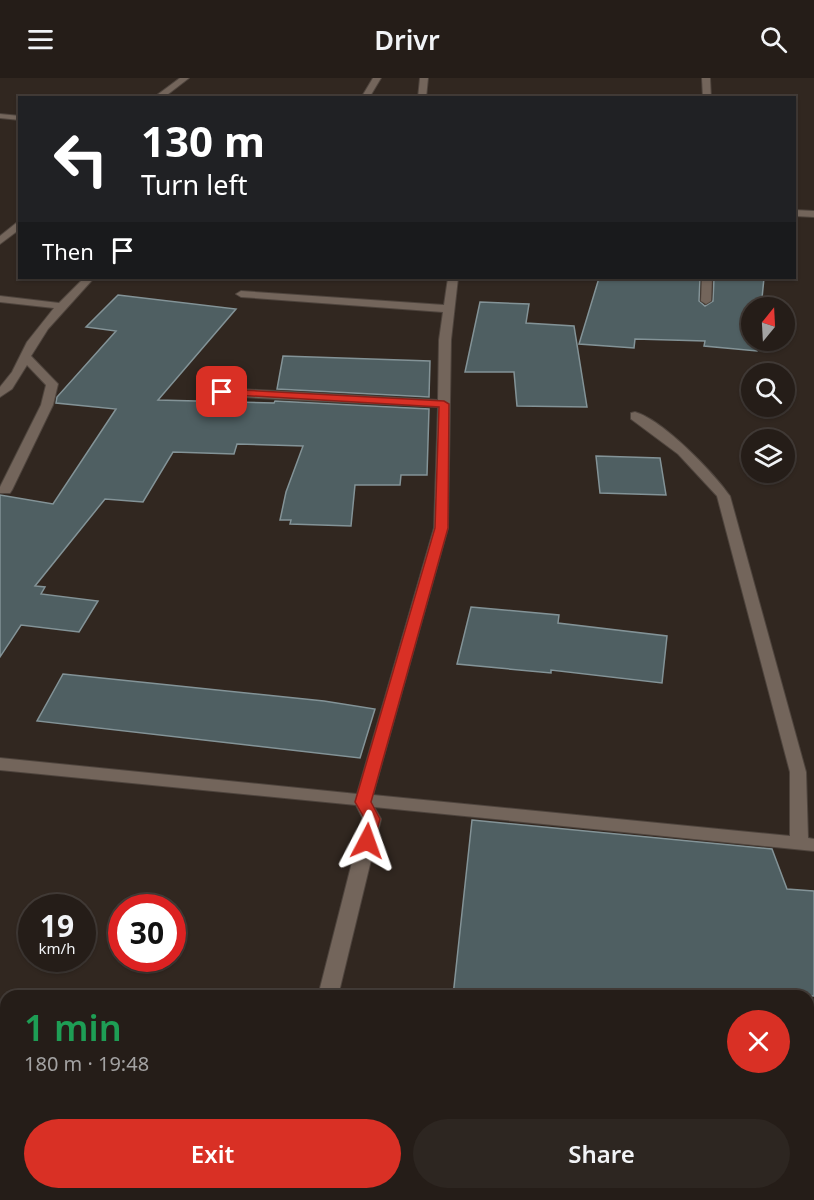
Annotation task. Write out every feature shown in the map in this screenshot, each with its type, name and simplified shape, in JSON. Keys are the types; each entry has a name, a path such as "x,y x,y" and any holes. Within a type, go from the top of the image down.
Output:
{"street":[{"path":"160,96 185,78"},
{"path":"366,96 377,78"},
{"path":"422,96 424,78"},
{"path":"706,78 707,96"},
{"path":"0,116 18,118"},
{"path":"796,213 814,214"},
{"path":"0,241 18,225"},
{"path":"0,393 8,387 27,358 29,348 38,334 88,279"},
{"path":"329,990 372,819 363,802 441,528 446,340 453,279"},
{"path":"706,301 707,279"},
{"path":"241,294 449,309"},
{"path":"0,299 62,306"},
{"path":"5,490 47,405 52,384 27,358"},
{"path":"222,392 444,404"},
{"path":"0,764 363,802 807,844 798,772 723,496 704,469 674,442 634,416"}],"building":[{"path":"599,279 700,279 699,301 705,306 713,301 714,279 764,279 762,297 741,297 741,349 704,346 705,341 635,339 634,348 579,344"},
{"path":"118,295 236,309 158,400 274,403 275,401 429,409 427,475 401,475 400,485 355,485 351,526 290,524 291,520 280,520 286,492 303,446 237,444 234,454 173,452 143,502 105,499 35,586 45,587 41,594 98,601 79,632 21,625 0,657 0,495 53,504 116,409 56,403 57,397 116,331 86,327"},
{"path":"480,302 529,304 526,323 574,326 587,407 517,406 514,372 465,372"},
{"path":"283,356 430,361 429,397 277,389"},
{"path":"596,456 660,458 666,495 600,493"},
{"path":"471,607 559,615 558,623 667,636 662,683 551,670 551,673 457,664"},
{"path":"63,674 324,701 375,709 360,758 37,721"},
{"path":"472,820 772,849 787,889 814,891 814,990 454,990"}],"route":[{"path":"222,392 444,404 441,528 363,802 372,819 367,841"}]}
